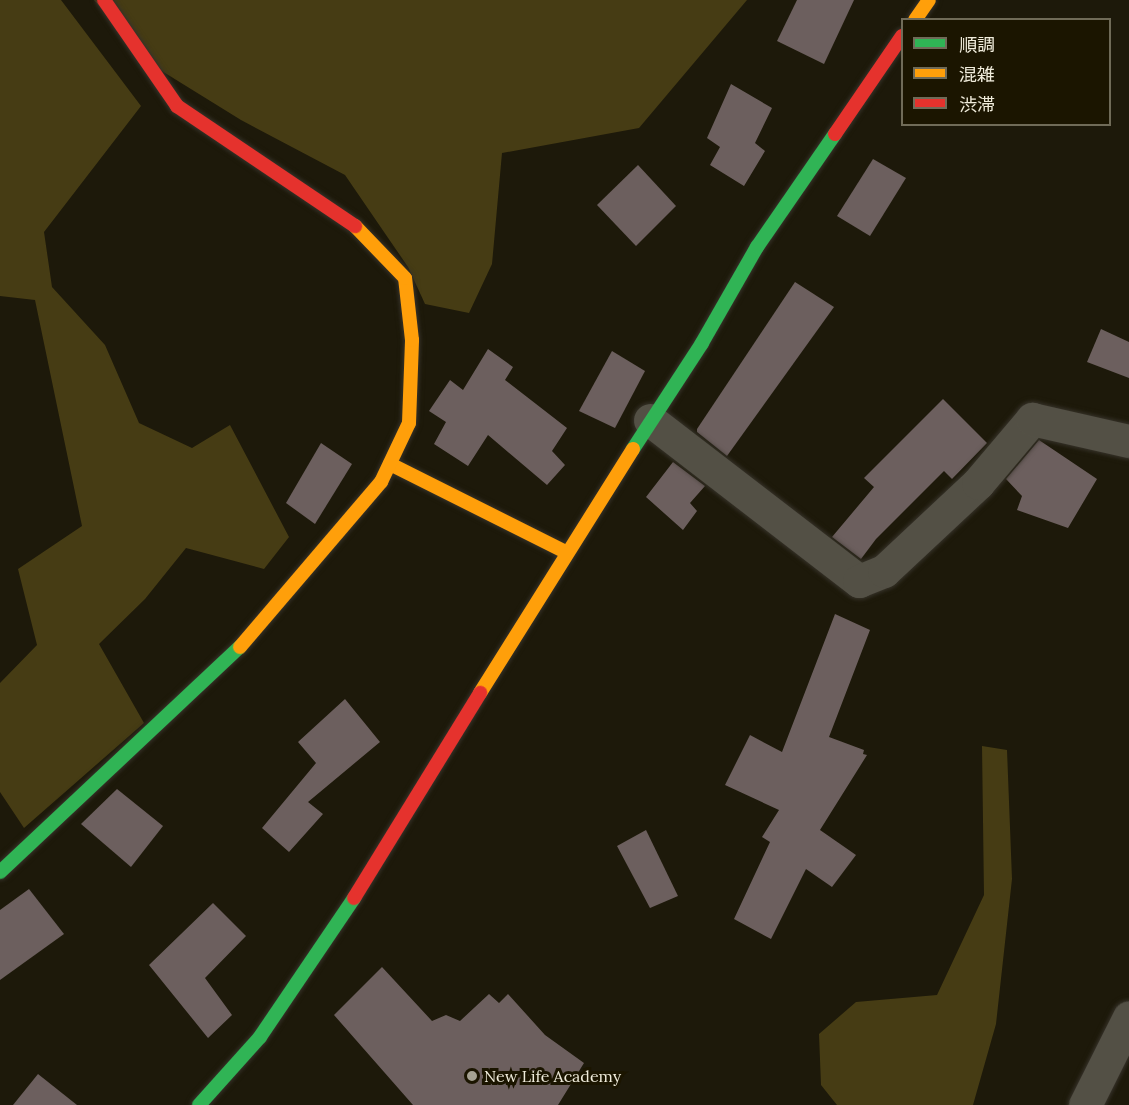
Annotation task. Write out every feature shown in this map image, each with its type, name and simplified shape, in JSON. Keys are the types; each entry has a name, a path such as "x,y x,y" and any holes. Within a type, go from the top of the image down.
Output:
{"street":[{"path":"0,872 234,654 381,482 409,423 412,340 405,278 348,219 177,106 104,0"},
{"path":"916,18 929,0"},
{"path":"199,1105 260,1037 319,954 566,552 702,343 757,246 901,39"},
{"path":"650,420 859,581 884,571 978,483 1032,419 1129,441"},
{"path":"390,464 566,552"},
{"path":"1085,1105 1129,1017"}],"shaded area":[{"path":"0,0 61,0 141,106 44,232 52,287 105,345 139,423 192,448 230,425 289,537 264,569 186,548 145,599 99,644 144,723 24,828 0,792 0,683 37,645 18,569 82,526 35,300 0,296"},
{"path":"94,0 747,0 639,128 502,153 492,264 469,313 425,304 408,267 345,175 241,120 144,60"},
{"path":"982,746 1007,750 1012,879 996,1024 973,1105 837,1105 821,1085 819,1034 856,1002 937,995 984,895"}],"building":[{"path":"797,0 854,0 824,64 777,41"},
{"path":"731,84 772,108 755,143 765,151 744,186 710,165 720,147 707,138"},
{"path":"873,159 906,178 870,236 837,216"},
{"path":"638,165 676,206 636,246 597,205"},
{"path":"795,282 834,307 727,456 697,432 697,429"},
{"path":"1101,329 1129,342 1129,378 1087,362"},
{"path":"488,349 513,367 505,380 567,428 552,451 565,465 547,485 488,435 468,466 434,444 446,422 429,411 450,380 463,390"},
{"path":"612,351 645,371 615,428 579,411"},
{"path":"943,399 987,443 952,479 944,471 876,539 861,559 832,537 874,487 864,478"},
{"path":"1039,440 1097,479 1068,528 1017,510 1022,496 1006,479"},
{"path":"321,443 352,464 315,524 286,503"},
{"path":"673,462 705,486 690,503 697,511 683,530 646,497"},
{"path":"835,614 870,630 829,737 864,750 863,754 867,755 820,830 856,855 832,887 806,869 771,939 734,919 770,842 762,837 779,810 725,785 750,735 782,752"},
{"path":"345,699 380,742 308,802 323,814 289,852 262,828 316,763 298,742"},
{"path":"117,789 163,826 131,867 81,824"},
{"path":"646,830 678,896 650,908 617,846"},
{"path":"29,889 64,934 0,980 0,910"},
{"path":"213,903 246,936 205,978 232,1015 208,1038 149,965"},
{"path":"382,967 432,1021 446,1015 460,1021 489,994 499,1003 508,994 545,1035 584,1063 558,1105 413,1105 334,1015"},
{"path":"38,1074 77,1105 13,1105"}],"traffic: fast":[{"path":"633,449 702,343 757,247 835,134"},
{"path":"0,872 240,647"},
{"path":"199,1105 260,1037 354,898"}],"traffic: slow":[{"path":"916,18 929,0"},
{"path":"240,647 381,482 409,423 412,340 405,278 355,226"},
{"path":"480,693 633,449"},
{"path":"390,464 566,552"}],"traffic: jam":[{"path":"104,0 177,106 355,226"},
{"path":"835,134 901,37"},
{"path":"354,898 480,693"}],"place":[{"name":"New Life Academy","path":"472,1076"}]}
